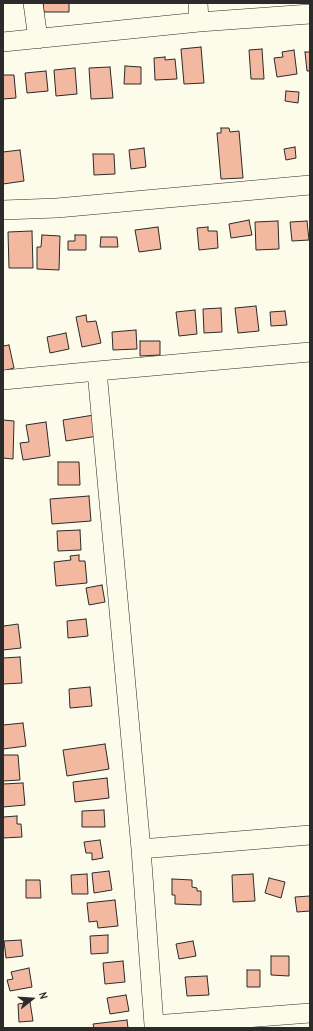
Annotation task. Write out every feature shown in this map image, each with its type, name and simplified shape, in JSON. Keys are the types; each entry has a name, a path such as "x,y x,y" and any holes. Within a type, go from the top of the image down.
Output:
{"street":[{"path":"33,3 38,39"},
{"path":"198,3 199,22"},
{"path":"3,42 199,22 310,14"},
{"path":"3,210 65,207 310,185"},
{"path":"3,380 310,352"},
{"path":"97,371 141,848 154,1027 310,1013"},
{"path":"141,848 310,835"}],"building":[{"path":"43,3 69,3 69,12 44,12"},
{"path":"201,47 204,83 184,84 181,49"},
{"path":"262,49 264,79 251,79 249,50"},
{"path":"294,50 297,74 277,77 274,58 283,57 282,52"},
{"path":"305,52 310,52 310,71 307,71"},
{"path":"165,57 165,60 175,59 177,79 155,80 154,58"},
{"path":"125,66 141,67 141,84 124,84"},
{"path":"110,67 113,98 91,99 89,68"},
{"path":"75,68 77,94 56,96 54,70"},
{"path":"46,71 48,91 27,93 25,73"},
{"path":"3,75 14,75 16,98 3,99"},
{"path":"286,91 299,92 298,103 285,101"},
{"path":"221,128 229,128 230,132 239,131 243,178 221,179 217,133 221,133"},
{"path":"295,147 296,158 286,160 284,149"},
{"path":"144,148 146,167 131,169 129,150"},
{"path":"20,150 24,181 3,184 3,152"},
{"path":"93,154 114,154 115,174 94,175"},
{"path":"249,220 252,235 231,238 229,224"},
{"path":"278,221 279,249 256,250 255,222"},
{"path":"307,221 309,240 292,241 290,222"},
{"path":"158,227 161,249 139,252 135,230"},
{"path":"208,227 208,231 217,231 218,248 199,250 197,228"},
{"path":"32,231 33,268 9,268 8,232"},
{"path":"42,235 60,236 59,270 37,269 37,247 41,247"},
{"path":"75,235 86,235 86,250 68,250 68,241 75,241"},
{"path":"101,237 117,237 118,247 100,247"},
{"path":"256,306 259,331 238,333 235,308"},
{"path":"221,308 222,332 204,333 203,309"},
{"path":"195,310 197,334 179,336 176,312"},
{"path":"285,311 287,325 271,326 270,312"},
{"path":"86,315 87,322 96,321 101,343 82,347 76,317"},
{"path":"136,330 137,349 113,350 112,332"},
{"path":"66,333 69,349 50,353 47,337"},
{"path":"140,341 160,341 160,355 140,356"},
{"path":"9,345 14,368 3,371 3,346"},
{"path":"94,415 98,436 66,441 63,420"},
{"path":"3,420 14,421 13,459 3,458"},
{"path":"46,422 50,456 23,460 20,443 29,442 26,425"},
{"path":"58,462 79,462 80,485 58,485"},
{"path":"89,496 91,521 52,524 50,499"},
{"path":"80,530 81,550 58,551 57,531"},
{"path":"79,555 79,561 85,561 87,583 56,586 54,562 71,560 70,556"},
{"path":"102,585 105,602 89,605 86,588"},
{"path":"86,619 88,636 68,638 67,621"},
{"path":"3,624 4,626 18,624 21,648 3,650"},
{"path":"20,657 22,683 3,684 3,658"},
{"path":"90,687 92,706 70,708 69,689"},
{"path":"23,723 26,746 3,749 3,725"},
{"path":"105,744 109,769 67,776 63,750"},
{"path":"3,755 18,755 20,780 3,781"},
{"path":"107,778 109,798 75,802 73,782"},
{"path":"23,783 25,805 3,807 3,784"},
{"path":"104,810 105,827 82,827 82,811"},
{"path":"17,816 17,824 21,824 22,837 3,838 3,817"},
{"path":"100,840 103,858 92,860 92,853 86,853 84,842"},
{"path":"109,871 112,890 94,893 92,873"},
{"path":"87,874 88,894 72,894 71,875"},
{"path":"253,874 255,901 233,902 232,875"},
{"path":"269,878 285,882 281,898 265,893"},
{"path":"172,879 192,880 192,887 197,888 197,891 201,891 201,905 175,904 175,895 172,895"},
{"path":"26,880 40,880 41,898 26,898"},
{"path":"310,896 310,911 297,912 295,897"},
{"path":"115,900 118,926 98,928 97,921 89,922 87,903"},
{"path":"108,935 108,953 91,954 90,936"},
{"path":"21,940 23,956 6,958 4,941"},
{"path":"193,941 196,956 179,959 176,944"},
{"path":"271,956 289,956 289,976 271,975"},
{"path":"123,961 125,982 105,984 103,963"},
{"path":"29,968 32,987 10,991 7,980 13,979 11,972"},
{"path":"247,970 260,970 260,987 247,987"},
{"path":"207,976 209,995 187,996 185,977"},
{"path":"126,995 129,1011 110,1014 107,998"},
{"path":"30,1002 33,1021 19,1022 18,1004"},
{"path":"127,1020 128,1028 94,1028 93,1024"}]}
